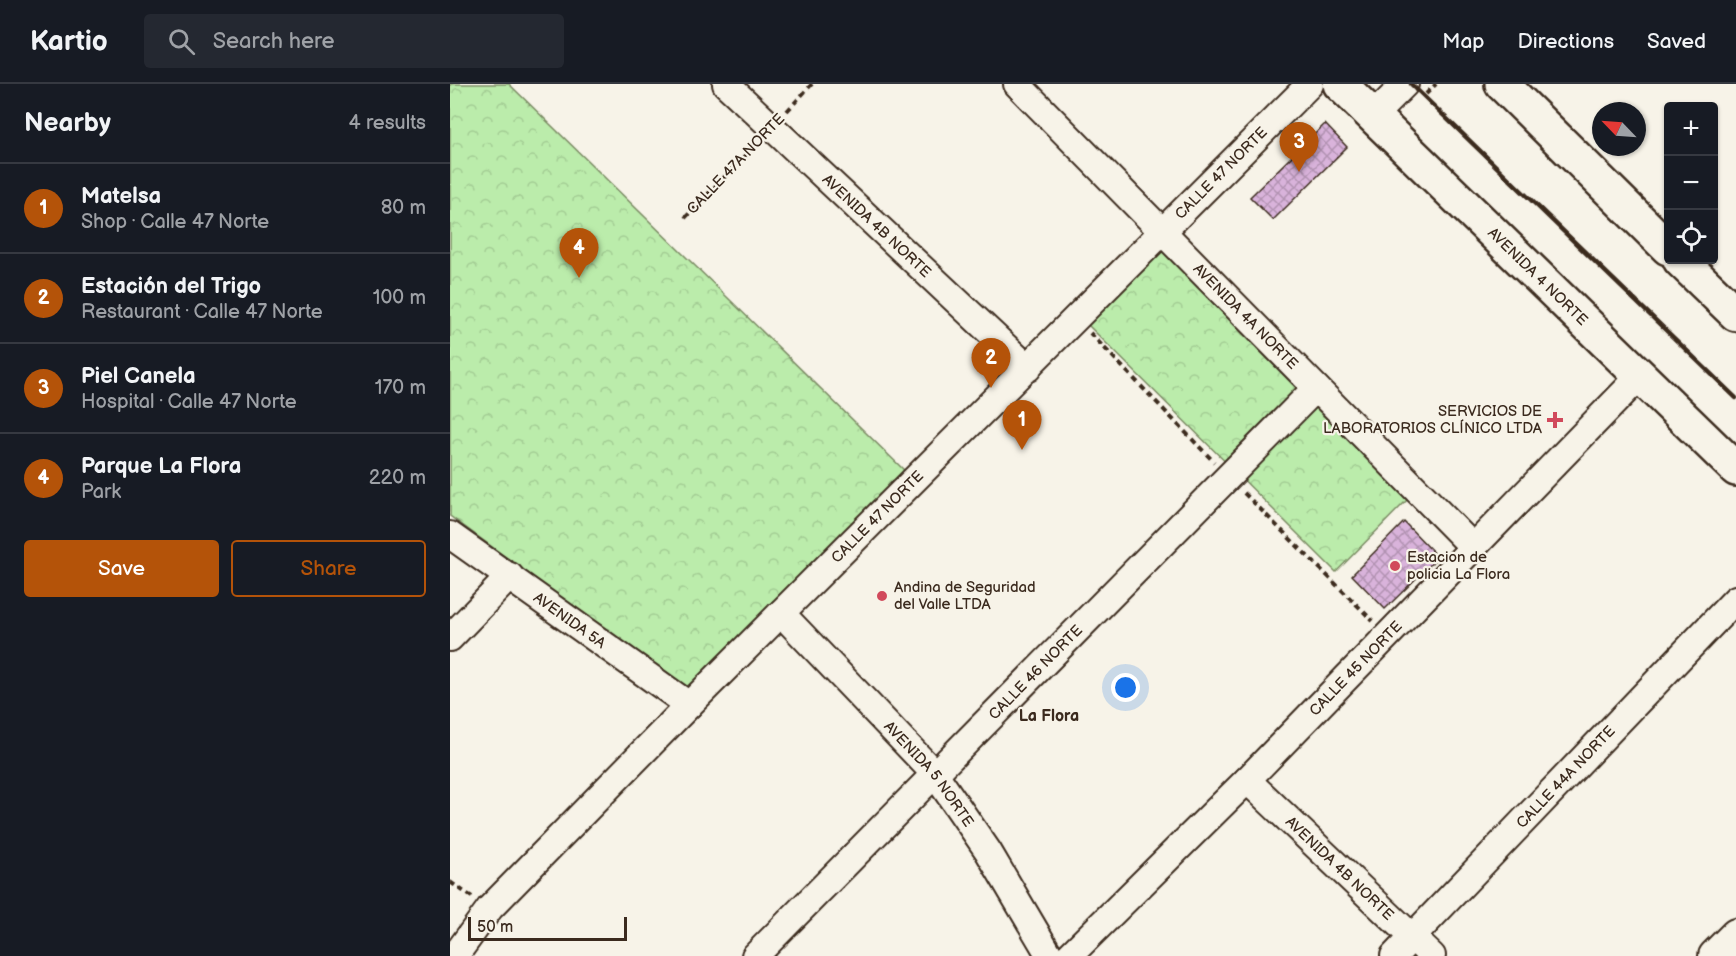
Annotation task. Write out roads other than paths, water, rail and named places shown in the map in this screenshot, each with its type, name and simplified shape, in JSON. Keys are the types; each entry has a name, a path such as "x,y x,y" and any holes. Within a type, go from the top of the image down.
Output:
{"main road":[{"name":"AVENIDA 4 NORTE","path":"1340,84 1736,469"},
{"path":"1502,84 1664,244"},
{"path":"1684,264 1736,314"}],"street":[{"name":"AVENIDA 4B NORTE","path":"726,84 1028,368"},
{"name":"AVENIDA 4A NORTE","path":"1017,84 1474,548"},
{"name":"CALLE 47 NORTE","path":"454,956 490,908 689,705 1310,84"},
{"path":"1373,116 1405,84"},
{"name":"CALLE 45 NORTE","path":"1070,956 1247,780 1386,634 1474,548 1639,377"},
{"name":"CALLE 46 NORTE","path":"755,956 1316,388"},
{"name":"AVENIDA 5A","path":"450,534 689,705"},
{"path":"450,638 510,576"},
{"name":"CALLE 44A NORTE","path":"1394,956 1736,599"},
{"name":"AVENIDA 5 NORTE","path":"781,613 935,774 988,851 1050,956"},
{"name":"AVENIDA 4B NORTE","path":"1247,780 1432,956"},
{"path":"1715,956 1736,935"}],"railway":[{"path":"1411,84 1736,398"}],"place":[{"name":"Piel Canela","path":"1299,172"},
{"name":"Parque La Flora","path":"579,278"},
{"name":"Estación del Trigo","path":"991,388"},
{"name":"SERVICIOS DE LABORATORIOS CLÍNICO LTDA","path":"1555,420"},
{"name":"Matelsa","path":"1022,450"},
{"name":"Estacion de policia La Flora","path":"1395,566"},
{"name":"Andina de Seguridad del Valle LTDA","path":"882,596"}],"district":[{"name":"La Flora","path":"1049,716"}]}
